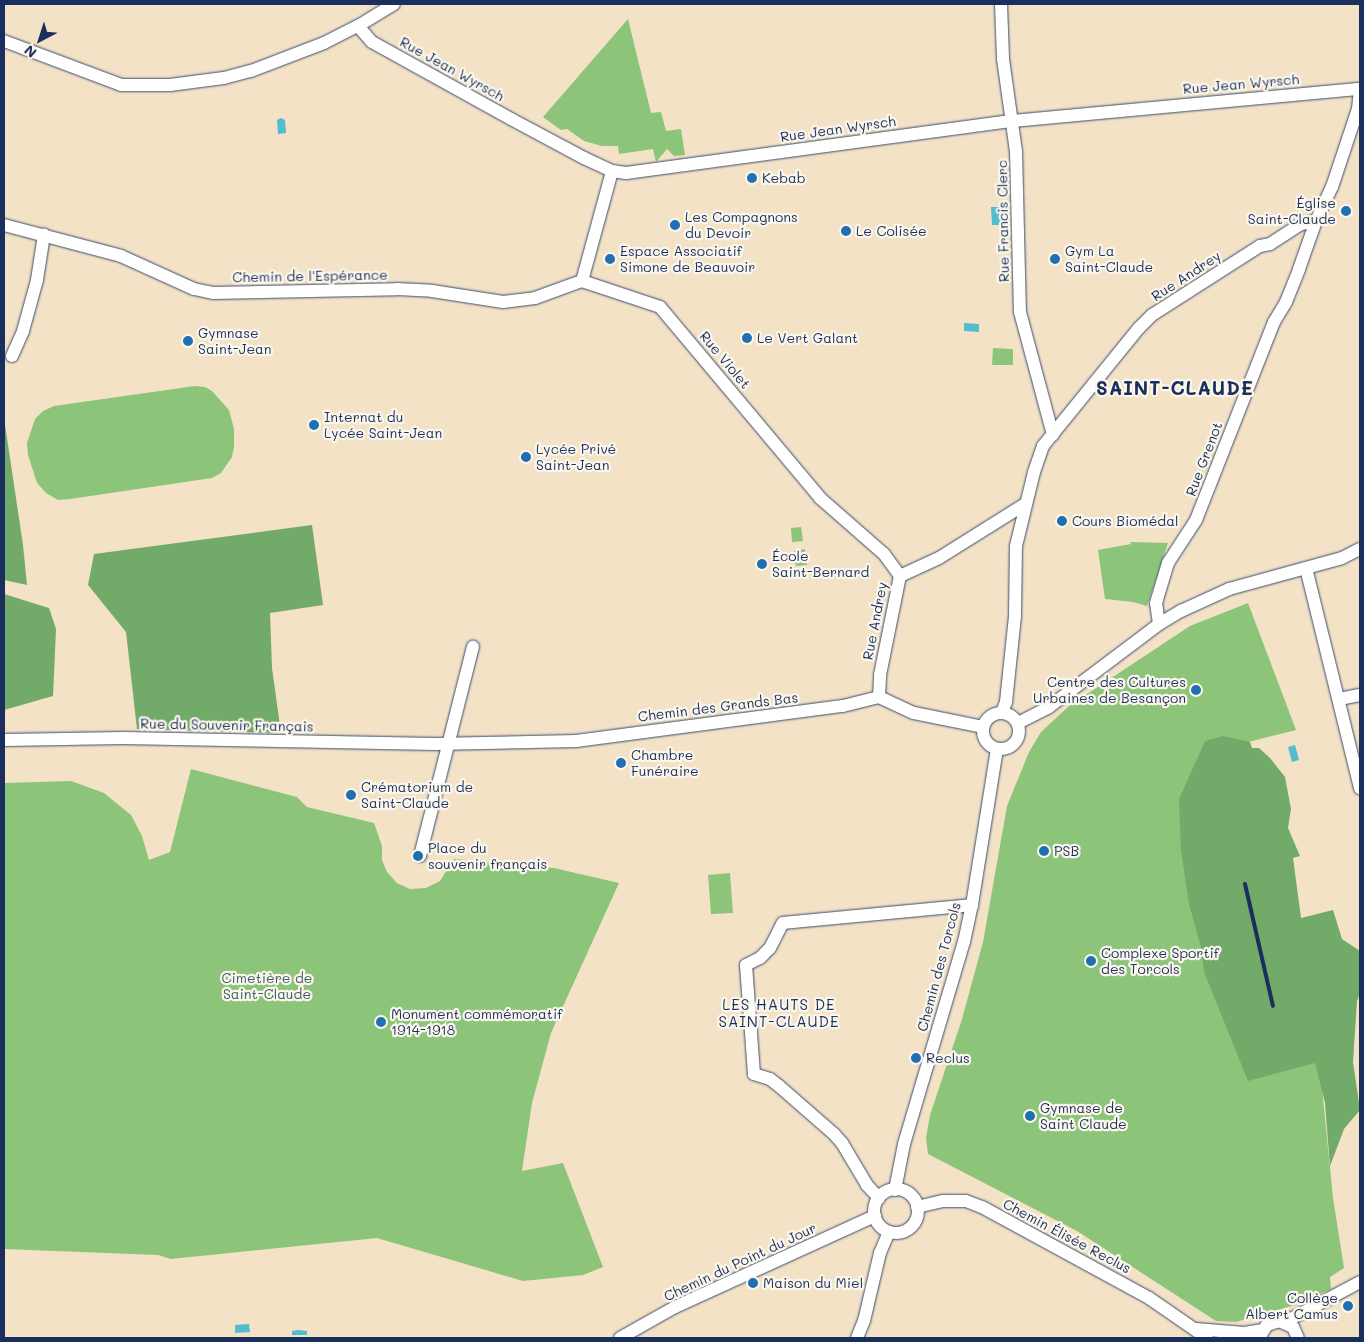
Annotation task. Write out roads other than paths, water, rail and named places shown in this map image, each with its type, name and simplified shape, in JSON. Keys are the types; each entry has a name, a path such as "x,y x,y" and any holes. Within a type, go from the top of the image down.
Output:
{"street":[{"path":"4,41 121,85 170,85 224,78 251,71 316,46 358,26 394,4"},
{"name":"Rue Francis Clerc","path":"1001,4 1003,58 1016,151 1020,312 1052,435"},
{"name":"Rue Jean Wyrsch","path":"358,26 372,42 541,136 612,170 637,173 1013,121 1360,89"},
{"path":"1316,221 1331,190 1358,109 1360,89"},
{"path":"582,282 612,170"},
{"name":"Rue Andrey","path":"1002,712 1006,702 1015,616 1016,546 1025,504 1040,453 1052,435 1139,328 1152,315 1260,246 1270,244 1301,224 1316,221"},
{"name":"Rue Grenot","path":"1159,624 1156,603 1168,563 1196,520 1274,322 1286,302 1296,278 1316,221"},
{"name":"Chemin de l'Espérance","path":"4,225 121,256 194,289 213,293 397,289 432,291 503,302 535,298 582,282"},
{"path":"12,356 23,331 37,280 44,235"},
{"name":"Rue Violet","path":"582,282 660,308 820,498 884,554 900,576"},
{"name":"Rue Andrey","path":"879,697 880,675 900,576 939,558 1025,504"},
{"path":"1018,722 1049,707 1159,624 1181,611 1229,589 1342,558 1360,549"},
{"path":"1306,568 1360,788"},
{"path":"420,856 450,744 451,733 473,647"},
{"path":"1338,700 1360,695"},
{"path":"879,697 914,713 983,727"},
{"name":"Chemin des Grands Bas","path":"450,744 576,741 843,706 879,697"},
{"path":"1002,712 1018,722 1019,734 1017,740 1009,748 997,748 984,738 983,727 988,718 1002,712"},
{"name":"Rue du Souvenir Français","path":"4,740 123,738 450,744"},
{"name":"Chemin des Torcols","path":"895,1190 904,1144 964,942 972,905 997,748"},
{"path":"879,1198 867,1185 838,1138 770,1079 754,1074 746,965 760,958 770,948 783,923 972,905"},
{"path":"895,1190 912,1196 917,1207 916,1220 913,1225 902,1232 889,1232 878,1223 874,1210 879,1198 895,1190"},
{"name":"Chemin Élisée Reclus","path":"917,1207 944,1201 966,1201 982,1207 1149,1298 1208,1338"},
{"name":"Chemin du Point du Jour","path":"620,1338 675,1307 875,1216"},
{"path":"858,1338 864,1321 880,1253 889,1232"},
{"name":"Chemin Élisée Reclus","path":"1194,1329 1261,1334 1272,1322 1285,1322 1360,1282"},
{"path":"1285,1322 1297,1335 1308,1310"}],"water":[{"path":"281,118 285,120 286,133 278,134 277,120"},
{"path":"991,207 1001,207 1001,225 992,225"},
{"path":"964,323 979,324 979,332 964,331"},
{"path":"1295,745 1299,760 1292,762 1288,747"},
{"path":"249,1324 250,1332 235,1333 235,1325"},
{"path":"292,1331 307,1331 307,1335 292,1335"}],"railway":[{"path":"1245,884 1273,1006"}],"place":[{"name":"Kebab","path":"752,178"},
{"name":"Église Saint-Claude","path":"1346,211"},
{"name":"Les Compagnons du Devoir","path":"675,225"},
{"name":"Le Colisée","path":"846,231"},
{"name":"Espace Associatif Simone de Beauvoir","path":"610,259"},
{"name":"Gym La Saint-Claude","path":"1055,259"},
{"name":"Le Vert Galant","path":"747,338"},
{"name":"Gymnase Saint-Jean","path":"188,341"},
{"name":"Internat du Lycée Saint-Jean","path":"314,425"},
{"name":"Lycée Privé Saint-Jean","path":"526,457"},
{"name":"Cours Biomédal","path":"1062,521"},
{"name":"École Saint-Bernard","path":"762,564"},
{"name":"Centre des Cultures Urbaines de Besançon","path":"1196,690"},
{"name":"Chambre Funéraire","path":"621,763"},
{"name":"Crématorium de Saint-Claude","path":"351,795"},
{"name":"PSB","path":"1044,851"},
{"name":"Place du souvenir français","path":"418,856"},
{"name":"Complexe Sportif des Torcols","path":"1091,961"},
{"name":"Monument commémoratif 1914-1918","path":"381,1022"},
{"name":"Reclus","path":"916,1058"},
{"name":"Gymnase de Saint Claude","path":"1030,1116"},
{"name":"Maison du Miel","path":"753,1283"},
{"name":"Collège Albert Camus","path":"1348,1306"}],"district":[{"name":"SAINT-CLAUDE","path":"1175,388"},
{"name":"LES HAUTS DE SAINT-CLAUDE","path":"779,1012"}],"park label":[{"name":"Cimetière de Saint-Claude","path":"267,986"}]}
